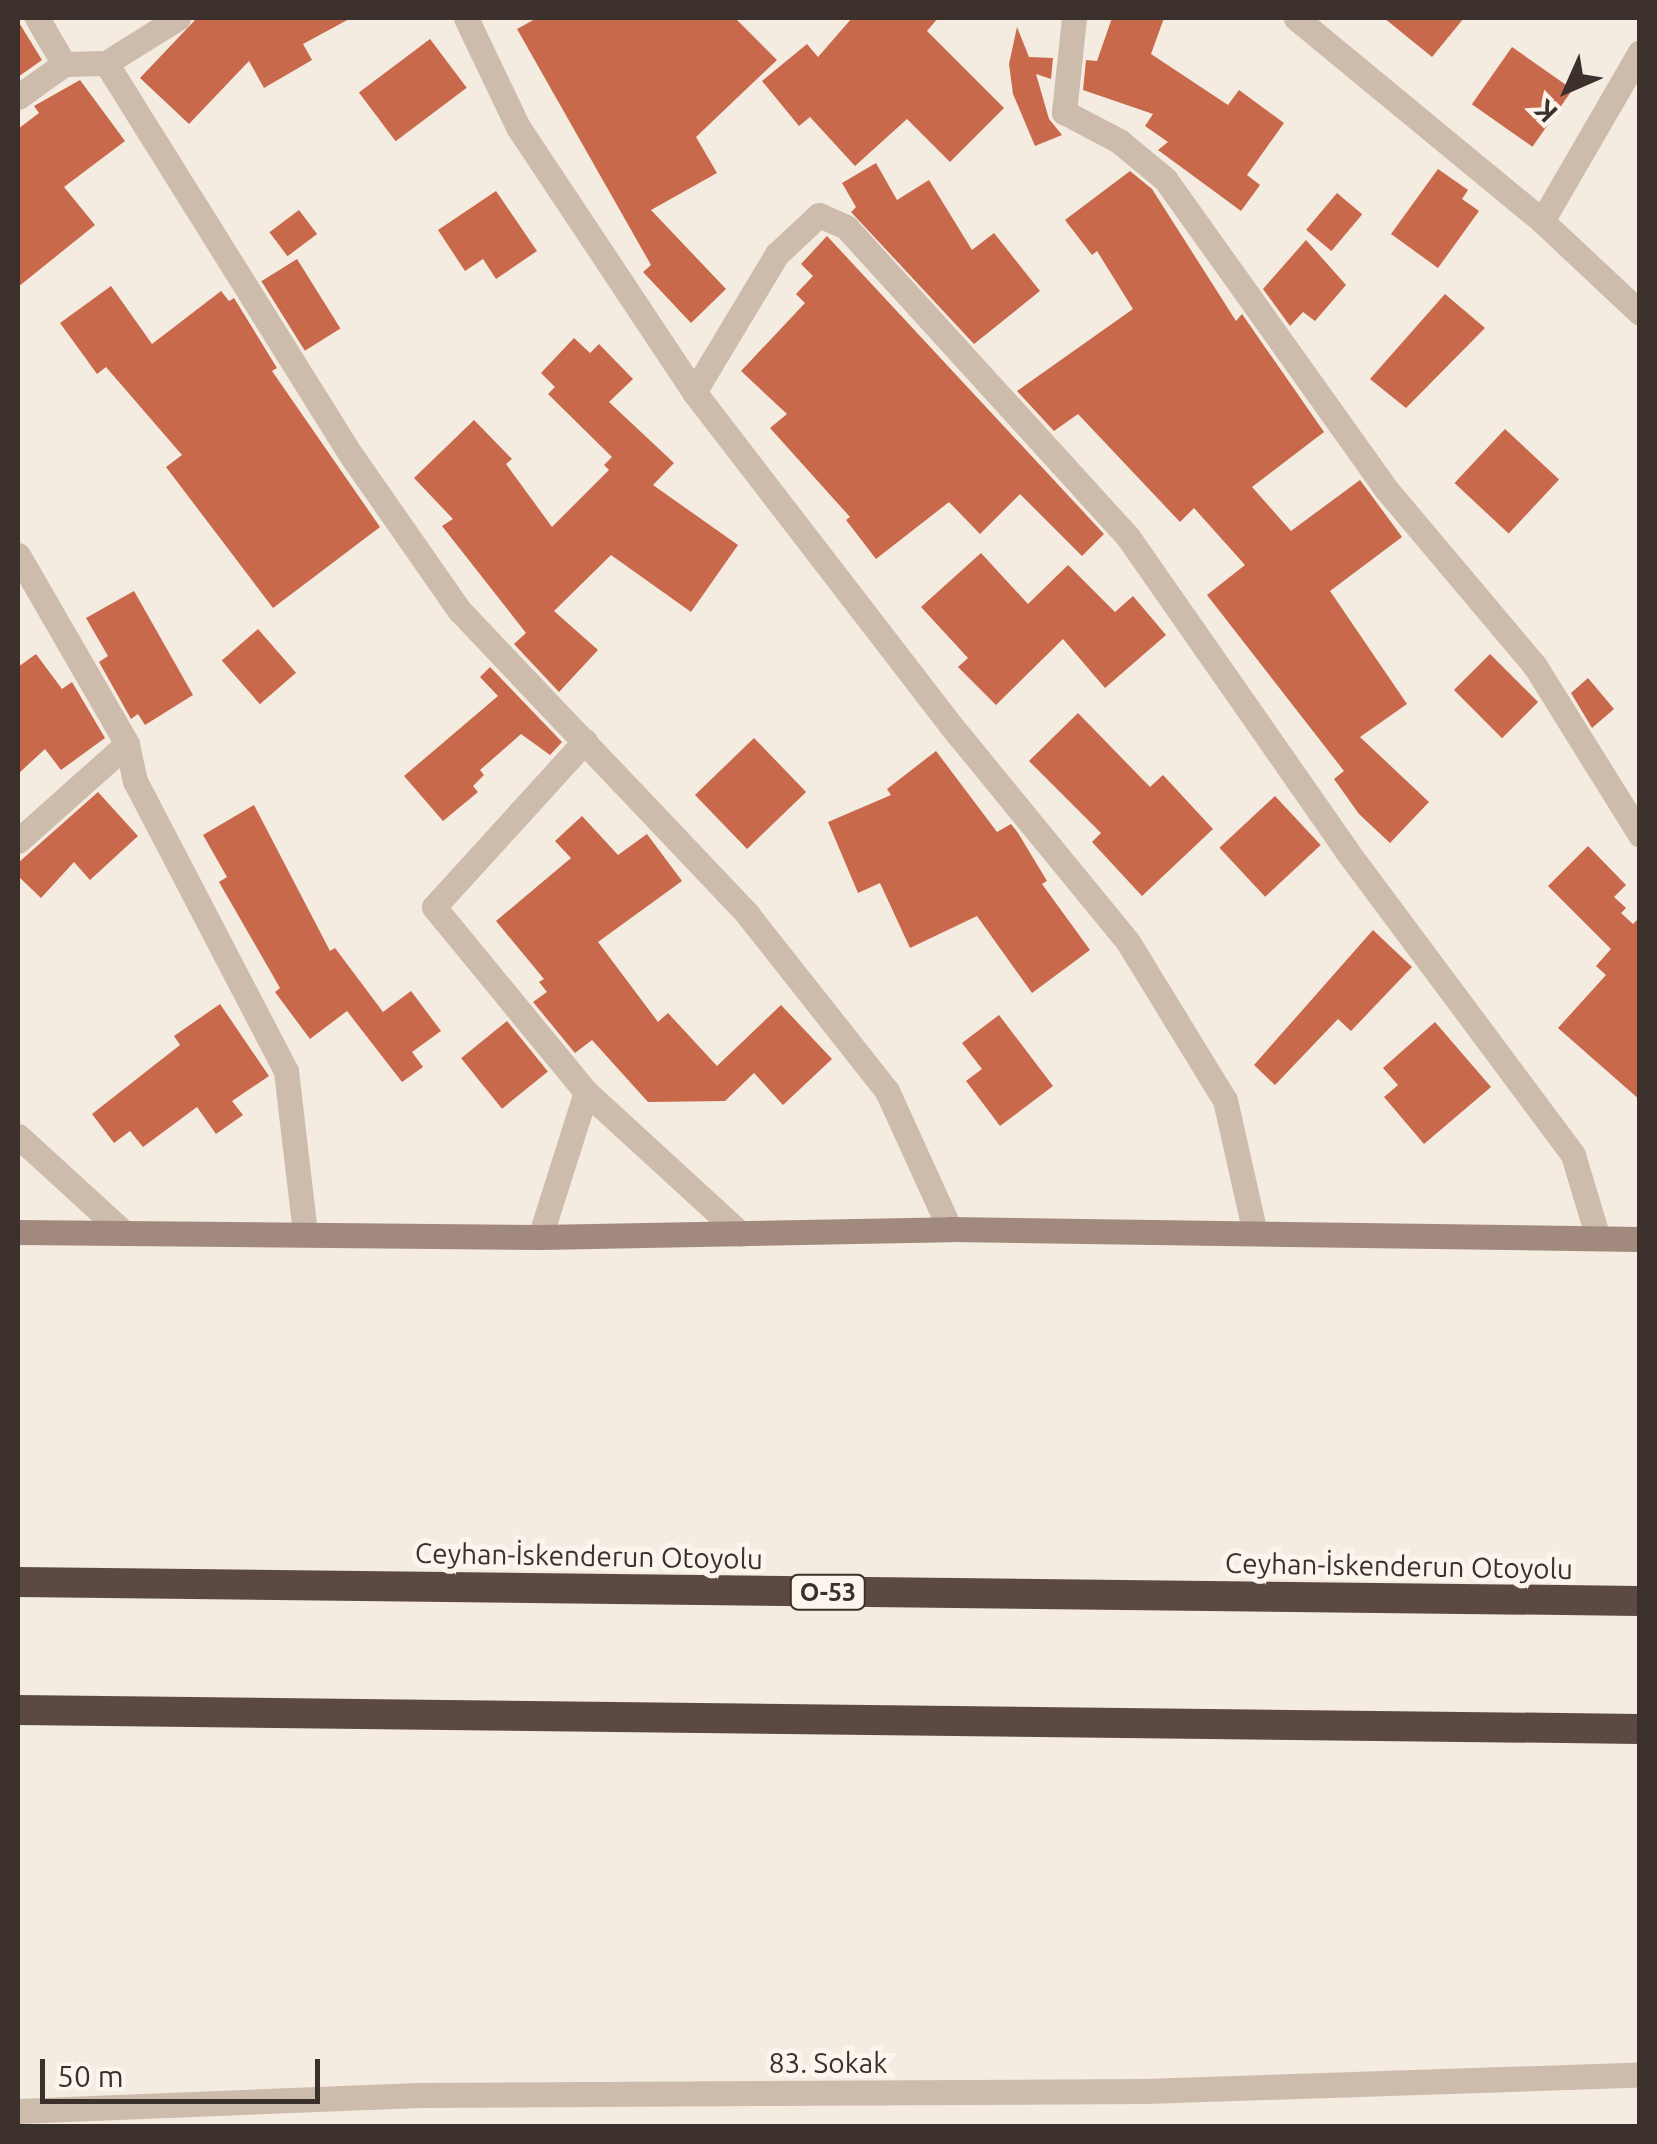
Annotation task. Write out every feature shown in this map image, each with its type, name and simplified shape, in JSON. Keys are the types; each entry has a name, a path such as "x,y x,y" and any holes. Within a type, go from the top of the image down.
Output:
{"highway":[{"name":"Ceyhan-İskenderun Otoyolu","path":"18,1582 1640,1601"},
{"path":"18,1710 1640,1729"}],"street":[{"path":"37,18 64,64"},
{"path":"18,97 64,64 106,64 178,18"},
{"path":"466,18 518,127 694,392 956,733 1128,942 1224,1100 1255,1233"},
{"path":"1074,18 1064,112 1119,141 1165,179 1386,489 1535,666 1640,835"},
{"path":"1296,18 1323,26 1640,314"},
{"path":"1542,222 1640,52"},
{"path":"106,64 351,455 449,596 748,915 887,1091 950,1229"},
{"path":"694,392 777,254 819,215 846,228 1128,537 1346,850 1572,1155 1598,1238"},
{"path":"18,555 128,744 135,781 286,1071 305,1233"},
{"path":"585,741 434,908 586,1092 741,1234"},
{"path":"18,841 128,744"},
{"path":"540,1237 586,1092"},
{"path":"18,1136 122,1232"},
{"path":"18,1232 540,1237 950,1229 1640,1239"},
{"name":"83. Sokak","path":"18,2111 95,2120 419,2095 1145,2092 1640,2075"}],"building":[{"path":"197,18 351,18 303,44 312,60 264,88 249,61 189,124 140,78"},
{"path":"537,18 735,18 777,60 696,137 717,173 651,210 726,289 691,323 643,272 651,265 517,29"},
{"path":"852,18 938,18 927,31 1004,108 950,162 907,119 855,166 810,117 799,126 762,81 807,44 818,57"},
{"path":"1112,18 1164,18 1151,54 1228,105 1239,90 1284,123 1247,175 1260,185 1241,211 1158,150 1168,142 1145,126 1153,114 1083,90 1086,60 1097,61"},
{"path":"1384,18 1464,18 1432,57"},
{"path":"18,21 42,60 18,77"},
{"path":"1017,27 1029,57 1053,58 1051,79 1036,74 1049,119 1062,135 1035,146 1013,94 1009,64"},
{"path":"430,39 467,88 396,141 359,93"},
{"path":"1512,47 1573,89 1532,147 1472,104"},
{"path":"80,80 125,141 64,187 95,225 18,287 18,129 39,113 34,106"},
{"path":"876,163 897,200 929,180 972,250 994,233 1040,291 974,344 851,212 856,207 842,183"},
{"path":"1438,169 1468,190 1462,199 1479,211 1438,268 1391,234"},
{"path":"1130,171 1152,189 1236,321 1242,314 1324,432 1252,487 1291,531 1360,480 1402,537 1330,591 1407,704 1360,737 1429,802 1390,843 1359,814 1334,779 1344,771 1207,595 1245,565 1194,508 1180,522 1078,414 1054,431 1017,391 1133,309 1097,251 1092,255 1065,220"},
{"path":"496,191 537,251 496,279 483,259 465,271 438,230"},
{"path":"1337,193 1362,214 1331,251 1306,230"},
{"path":"299,210 317,234 288,256 269,232"},
{"path":"827,236 1104,534 1082,556 1020,494 980,534 949,502 876,559 846,520 850,517 770,428 787,414 741,371 805,303 796,294 813,276 801,264"},
{"path":"1306,240 1346,285 1315,321 1303,312 1290,326 1263,289"},
{"path":"297,259 340,329 305,351 261,281"},
{"path":"111,286 152,344 221,291 229,301 234,298 277,368 272,371 380,527 273,608 166,467 182,455 106,367 97,374 60,323"},
{"path":"1445,294 1485,328 1406,408 1370,379"},
{"path":"574,338 590,353 599,344 633,379 609,402 674,463 653,485 738,545 691,612 611,555 554,611 598,650 559,692 514,644 526,633 442,526 453,519 414,478 474,420 512,459 506,464 552,527 609,470 604,465 612,457 548,394 555,387 541,373"},
{"path":"1505,429 1559,479 1509,534 1455,483"},
{"path":"981,553 1028,604 1068,565 1115,612 1133,596 1166,635 1105,688 1063,639 996,705 958,667 968,658 921,607"},
{"path":"134,591 193,695 145,725 138,714 131,719 99,662 108,656 86,618"},
{"path":"258,629 296,673 260,704 222,660"},
{"path":"36,654 62,689 72,682 105,738 61,770 45,749 18,774 18,667"},
{"path":"1490,654 1538,702 1502,738 1454,690"},
{"path":"490,667 562,742 550,755 521,734 480,770 484,775 473,786 478,792 443,821 404,776 498,696 480,677"},
{"path":"1588,678 1614,709 1592,728 1571,693"},
{"path":"1078,713 1150,787 1163,775 1213,829 1142,896 1092,842 1101,833 1029,761"},
{"path":"754,738 806,792 747,849 695,795"},
{"path":"936,751 997,832 1011,824 1018,833 1047,881 1042,884 1090,950 1032,993 977,916 910,948 880,883 858,893 828,822 891,795 887,789"},
{"path":"98,792 138,836 90,880 74,862 41,898 18,876 18,863"},
{"path":"1275,796 1321,845 1265,897 1219,848"},
{"path":"254,805 330,951 335,948 383,1012 411,991 441,1031 412,1052 423,1067 402,1082 347,1011 310,1039 275,992 280,988 219,882 227,877 203,835"},
{"path":"582,816 618,855 647,834 682,881 598,942 658,1022 668,1013 717,1066 781,1005 832,1059 783,1105 754,1073 725,1101 648,1102 592,1040 575,1053 533,1002 547,992 539,982 544,979 496,921 571,858 555,841"},
{"path":"1588,846 1626,885 1614,897 1626,908 1621,913 1633,924 1640,917 1640,1100 1558,1028 1606,975 1596,966 1611,949 1548,886"},
{"path":"1373,930 1412,967 1351,1031 1338,1019 1275,1085 1254,1065"},
{"path":"220,1004 269,1076 232,1101 243,1115 216,1134 197,1107 143,1147 130,1131 114,1143 92,1114 180,1045 174,1036"},
{"path":"999,1015 1053,1086 1000,1126 966,1081 982,1069 962,1043"},
{"path":"507,1021 548,1072 502,1109 461,1058"},
{"path":"1435,1022 1491,1087 1424,1144 1384,1097 1398,1085 1383,1068"}]}
